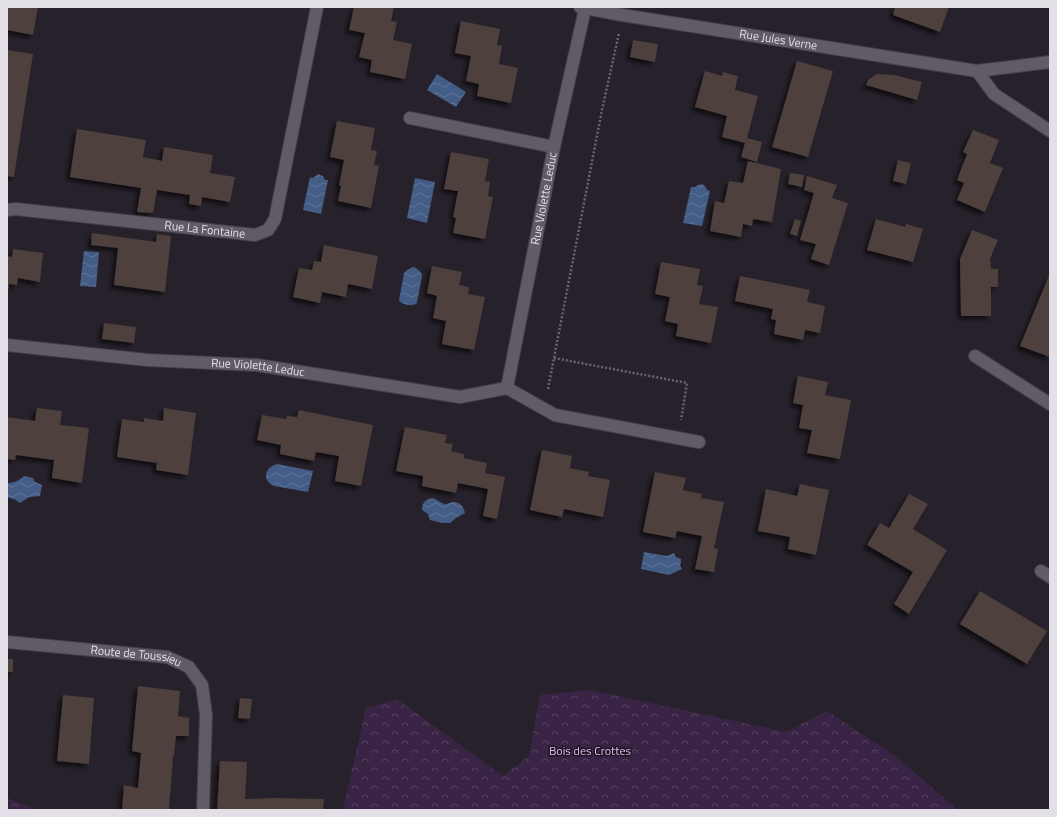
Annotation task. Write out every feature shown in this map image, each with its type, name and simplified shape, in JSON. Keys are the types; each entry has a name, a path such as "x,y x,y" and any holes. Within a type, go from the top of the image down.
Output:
{"street":[{"name":"Rue La Fontaine","path":"7,210 16,209 255,236 268,230 275,219 317,7"},
{"name":"Rue Jules Verne","path":"582,8 977,71 1050,62"},
{"name":"Rue Violette Leduc","path":"7,345 147,360 257,366 460,398 507,388 582,8"},
{"path":"977,71 994,94 1050,131"},
{"path":"410,118 554,147"},
{"path":"975,356 1050,404"},
{"path":"507,388 555,415 699,442"},
{"name":"Route de Toussieu","path":"7,642 167,657 189,667 202,685 206,715 203,810"}],"path":[{"path":"544,409 622,15"},
{"path":"554,358 687,382 678,438"}],"green space":[{"name":"Bois des Crottes","path":"590,690 786,732 827,711 894,755 958,810 343,810 366,708 397,699 503,776 529,756 540,695"},
{"path":"7,798 37,810 7,810"}],"water":[{"path":"437,74 466,92 456,107 427,90"},
{"path":"318,174 323,176 325,180 328,180 321,214 303,210 310,177 313,178"},
{"path":"415,178 435,182 427,223 407,218"},
{"path":"702,184 707,190 710,191 702,226 683,223 691,187"},
{"path":"84,251 99,252 96,287 80,286"},
{"path":"413,267 419,270 422,276 416,304 407,305 399,300 404,273"},
{"path":"277,464 313,471 308,492 274,486 270,483 266,477 267,471"},
{"path":"24,476 33,478 35,482 42,485 40,496 29,497 20,503 7,497 7,483 12,483"},
{"path":"433,498 444,504 451,502 459,503 463,507 465,513 450,523 430,520 428,514 422,510 422,508 423,503 426,500"},
{"path":"644,552 667,556 674,553 676,557 681,559 680,565 682,569 669,575 641,569"}],"building":[{"path":"7,7 38,7 33,35 7,30"},
{"path":"354,7 394,7 391,21 397,22 393,40 412,44 405,79 370,72 372,60 359,57 365,33 349,30"},
{"path":"895,7 949,7 940,32 893,15"},
{"path":"461,21 500,29 497,45 502,46 499,64 518,68 511,103 477,96 479,84 466,81 471,56 455,53"},
{"path":"633,40 658,44 655,62 630,57"},
{"path":"7,50 33,54 14,177 7,176"},
{"path":"797,61 833,71 808,157 772,147"},
{"path":"705,71 722,76 723,72 738,76 735,90 758,96 747,138 762,142 757,162 741,157 745,143 722,137 727,116 695,107"},
{"path":"877,74 894,75 922,82 917,100 866,85 868,80"},
{"path":"337,121 375,128 371,150 377,151 374,165 379,166 371,208 338,201 341,186 339,185 344,160 330,157"},
{"path":"77,129 146,140 143,157 162,161 164,147 213,155 210,173 235,177 230,202 202,197 201,206 189,204 190,195 157,190 153,213 137,212 141,188 70,177"},
{"path":"973,130 999,140 990,163 1003,168 985,212 957,200 964,183 957,180 967,154 963,152"},
{"path":"451,152 489,159 485,181 490,182 488,196 493,197 485,239 453,233 456,218 453,217 458,191 444,189"},
{"path":"898,160 911,163 906,184 893,181"},
{"path":"748,161 781,169 772,222 753,219 752,226 743,224 741,237 710,231 715,201 724,203 729,181 743,183"},
{"path":"790,173 804,175 802,187 788,184"},
{"path":"807,176 837,185 832,198 848,203 829,265 811,259 816,244 800,240 814,193 804,190"},
{"path":"795,219 801,221 797,236 790,234"},
{"path":"876,219 905,227 906,224 923,229 913,262 867,250"},
{"path":"972,230 998,240 990,259 991,269 998,269 998,287 991,287 991,316 961,316 960,259"},
{"path":"92,233 156,242 157,234 171,236 165,292 114,285 118,248 91,245"},
{"path":"324,245 378,256 372,289 348,284 346,297 322,292 320,303 293,297 299,268 312,270 314,261 321,262"},
{"path":"13,249 43,253 40,282 18,278 17,285 9,284 7,293 7,256 12,257"},
{"path":"661,262 700,269 697,285 703,286 699,304 718,307 711,343 676,336 678,324 665,321 670,297 655,294"},
{"path":"432,266 462,272 459,285 469,287 468,294 485,297 474,350 442,344 446,321 433,318 437,296 427,293"},
{"path":"1050,273 1050,357 1020,346"},
{"path":"740,276 810,290 807,302 825,306 820,333 805,330 803,340 774,334 776,320 771,319 773,309 735,301"},
{"path":"104,323 136,327 134,343 102,339"},
{"path":"798,376 828,382 825,395 851,400 840,459 807,453 812,430 799,428 803,405 793,403"},
{"path":"37,408 62,411 60,425 89,428 82,483 52,478 54,460 16,455 15,460 7,459 7,417 35,421"},
{"path":"164,408 196,413 188,475 156,470 157,463 117,457 122,419 144,422 144,418 163,421"},
{"path":"299,410 373,425 361,486 335,481 339,456 316,452 314,461 280,454 281,445 257,440 262,415 286,419 287,416 297,417"},
{"path":"405,427 447,435 445,443 453,444 451,451 464,454 464,458 487,463 485,473 505,477 497,519 483,516 488,489 458,483 456,493 422,486 423,476 396,471"},
{"path":"542,450 572,456 570,468 589,472 588,476 610,480 603,517 564,509 562,517 530,510"},
{"path":"655,472 686,478 683,490 702,494 701,498 724,502 714,548 718,549 714,572 695,569 702,536 677,531 675,538 643,532"},
{"path":"800,484 829,490 816,555 788,549 790,537 758,531 766,489 797,496"},
{"path":"909,494 928,504 913,529 947,550 909,614 894,604 913,572 867,545 880,523 889,528"},
{"path":"980,591 1047,631 1027,664 960,624"},
{"path":"7,659 13,659 13,672 7,672"},
{"path":"138,686 180,691 178,716 189,718 189,736 176,736 169,810 122,809 124,785 138,788 141,753 132,751"},
{"path":"63,695 94,698 89,764 57,761"},
{"path":"240,698 252,699 250,719 238,718"},
{"path":"220,761 247,762 245,799 324,799 323,810 217,810"}]}
